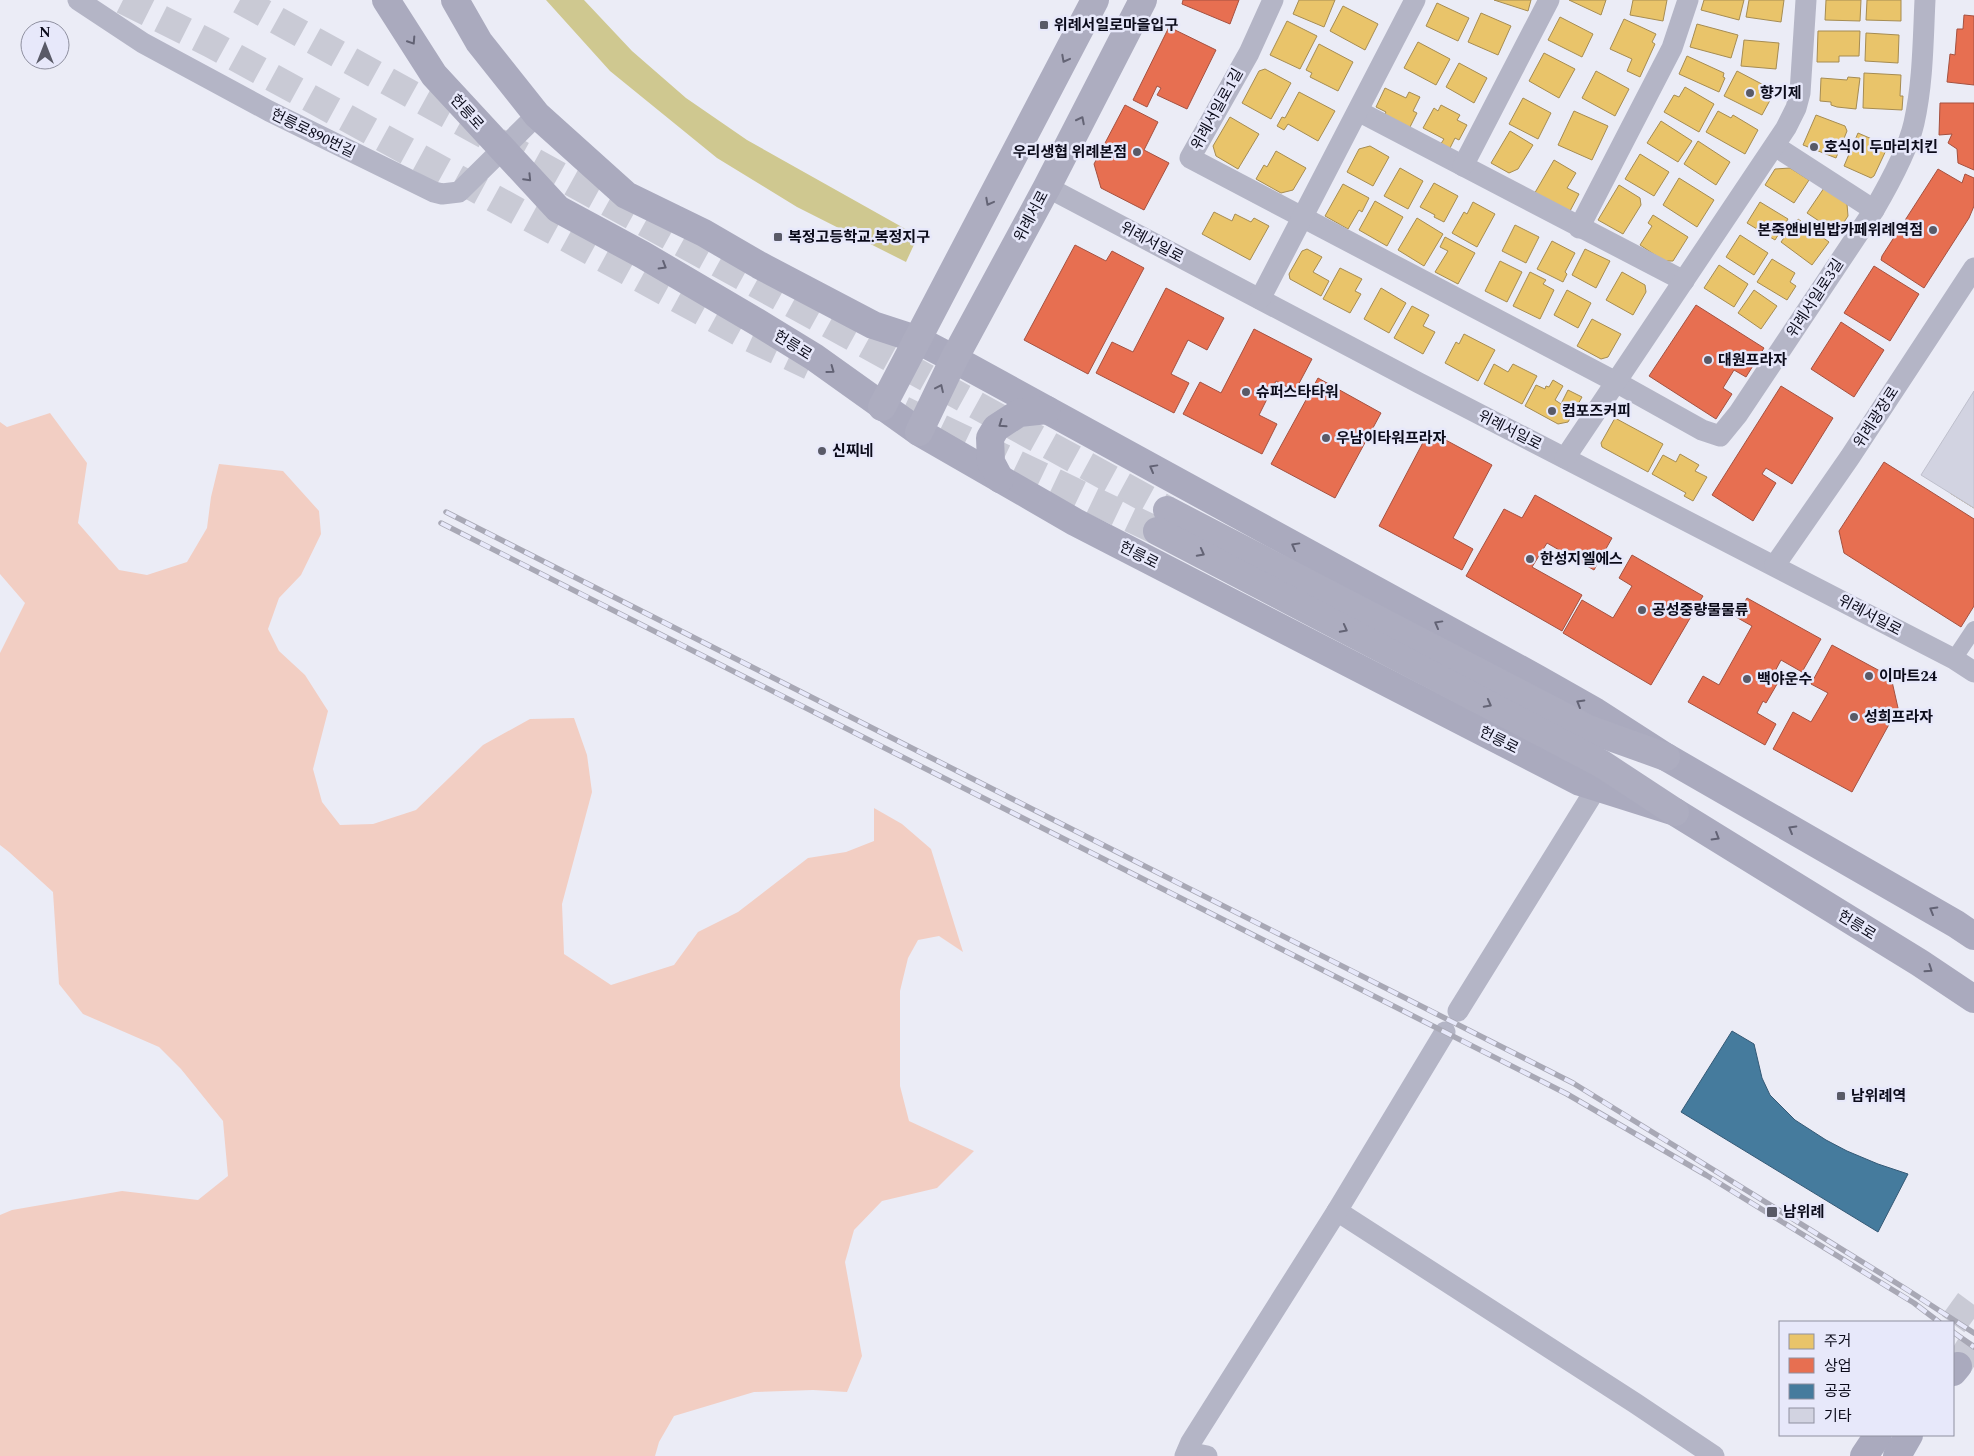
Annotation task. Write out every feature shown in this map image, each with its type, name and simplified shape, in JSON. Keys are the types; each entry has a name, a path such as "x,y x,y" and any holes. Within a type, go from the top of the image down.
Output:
{"main road":[{"name":"헌릉로","path":"386,0 434,75 558,209 643,255 766,327 814,357 919,432 1075,522 1580,782 1674,812 1920,963 1974,999"},
{"path":"455,0 479,42 537,114 626,195 704,233 759,265 874,325 916,339 954,359 1538,679 1596,712 1666,757 1974,936"},
{"path":"882,407 1095,0"},
{"name":"위례서로","path":"919,432 954,359 1047,186 1143,0"},
{"path":"1000,479 991,462 990,438 996,428 1019,413 1047,410"},
{"path":"1666,757 1588,729 1162,520 1602,764 1674,812"},
{"path":"1864,1456 1877,1436"},
{"path":"1897,1456 1908,1436"}],"street":[{"name":"헌릉로890번길","path":"78,0 143,43 269,112 434,192 442,194 459,192 537,114"},
{"name":"위례서일로1길","path":"1273,0 1249,52 1190,158 1462,302"},
{"path":"1260,298 1416,0"},
{"path":"1463,166 1549,0"},
{"path":"1579,228 1672,48 1688,0"},
{"path":"1565,458 1744,189 1775,146 1796,108 1800,93 1806,0"},
{"name":"위례서일로3길","path":"1462,302 1616,382 1702,430 1720,436 1738,414 1874,210 1893,177 1914,125 1920,84 1925,0"},
{"path":"1358,111 1579,228 1684,281"},
{"path":"1775,146 1874,210"},
{"name":"위례서일로","path":"1047,186 1565,458 1775,565 1954,659 1974,672"},
{"name":"위례광장로","path":"1775,565 1850,457 1974,268"},
{"path":"1954,659 1974,629"},
{"path":"1458,1011 1597,788"},
{"path":"1208,1456 1186,1454 1191,1442 1337,1211 1445,1032"},
{"path":"1337,1211 1626,1397 1714,1456"}],"shaded area":[{"path":"546,0 584,0 632,51 686,98 747,140 918,236 906,262 797,207 717,158 610,71"},
{"path":"50,413 87,463 78,523 119,570 147,575 187,562 207,528 211,497 219,464 283,471 319,511 321,534 301,575 279,598 268,629 279,651 305,675 328,711 313,769 322,802 340,825 373,824 416,810 483,745 530,719 574,718 587,755 592,792 562,904 564,954 611,985 674,965 698,932 738,912 808,858 846,852 874,841 874,808 902,824 931,849 963,952 939,936 918,940 908,958 900,991 900,1086 909,1121 974,1151 937,1188 882,1201 854,1230 845,1262 862,1356 847,1392 813,1390 754,1392 674,1416 659,1442 655,1456 0,1456 0,1215 12,1210 122,1191 198,1200 228,1176 223,1121 181,1069 159,1047 83,1014 59,984 53,892 0,845 0,653 25,603 0,574 0,422 7,427"}],"building: 주거":[{"path":"1299,0 1335,0 1324,27 1293,14"},
{"path":"1494,0 1531,0 1528,11"},
{"path":"1569,0 1606,0 1601,15"},
{"path":"1633,0 1667,0 1663,21 1630,15"},
{"path":"1704,0 1744,0 1739,20 1701,10"},
{"path":"1749,0 1784,0 1781,22 1746,17"},
{"path":"1826,0 1861,0 1860,21 1825,20"},
{"path":"1867,0 1901,0 1901,21 1866,20"},
{"path":"1437,3 1469,18 1458,41 1426,26"},
{"path":"1343,6 1378,24 1365,50 1330,31"},
{"path":"1481,13 1511,26 1498,55 1468,42"},
{"path":"1560,17 1593,34 1582,57 1548,40"},
{"path":"1624,19 1656,34 1652,42 1655,44 1640,77 1627,71 1632,59 1610,49"},
{"path":"1287,21 1317,36 1300,69 1270,55"},
{"path":"1697,24 1738,35 1731,58 1690,47"},
{"path":"1818,31 1860,31 1859,56 1839,56 1839,62 1817,62"},
{"path":"1866,33 1899,35 1898,63 1865,61"},
{"path":"1744,40 1779,43 1776,69 1741,66"},
{"path":"1418,42 1450,59 1436,85 1404,68"},
{"path":"1319,44 1353,62 1338,91 1310,77 1312,73 1306,70"},
{"path":"1544,53 1575,69 1559,98 1529,81"},
{"path":"1687,56 1724,73 1723,77 1725,78 1719,92 1679,74"},
{"path":"1459,63 1487,78 1474,103 1446,87"},
{"path":"1265,69 1291,83 1271,119 1242,103 1259,71"},
{"path":"1596,71 1629,89 1615,116 1582,98"},
{"name":"향기제","path":"1737,71 1775,91 1762,115 1724,96"},
{"path":"1864,73 1901,75 1900,96 1903,96 1902,110 1863,108"},
{"path":"1848,77 1860,78 1856,109 1837,107 1831,105 1831,102 1820,101 1821,78 1847,80"},
{"path":"1685,87 1714,104 1699,132 1664,112 1674,95 1679,97"},
{"path":"1385,88 1406,98 1409,92 1420,97 1413,111 1417,113 1407,133 1381,121 1386,112 1376,107"},
{"path":"1299,92 1335,111 1318,141 1288,124 1284,130 1277,126 1282,117 1285,118"},
{"path":"1523,98 1551,113 1538,139 1509,124"},
{"path":"1441,105 1460,115 1457,120 1467,125 1459,140 1455,138 1449,150 1440,145 1444,139 1423,128 1434,108 1438,111"},
{"path":"1574,111 1608,126 1592,160 1558,145"},
{"path":"1718,111 1731,118 1733,115 1758,130 1745,154 1706,132"},
{"path":"1816,115 1845,126 1847,131 1836,158 1803,145"},
{"path":"1230,117 1259,134 1238,169 1216,156 1213,146"},
{"path":"1661,121 1692,141 1678,162 1647,143"},
{"path":"1510,131 1533,145 1518,169 1509,173 1491,163"},
{"path":"1858,133 1888,146 1874,176 1871,178 1844,166"},
{"path":"1698,141 1730,162 1716,185 1684,164"},
{"path":"1370,146 1389,157 1373,186 1347,172 1359,149"},
{"path":"1276,151 1306,168 1293,190 1281,193 1256,179 1264,165 1267,167"},
{"path":"1640,154 1669,172 1654,196 1625,179"},
{"path":"1554,160 1576,173 1567,188 1579,194 1570,211 1533,196"},
{"path":"1400,168 1423,181 1408,209 1384,196"},
{"path":"1790,168 1809,180 1794,203 1765,185 1775,169"},
{"path":"1679,178 1714,200 1697,227 1663,205"},
{"path":"1434,183 1458,196 1444,222 1420,207"},
{"path":"1343,184 1369,198 1362,212 1359,210 1348,229 1325,216"},
{"path":"1619,185 1640,198 1641,205 1623,234 1598,220"},
{"path":"1824,188 1847,204 1848,216 1837,233 1807,213"},
{"path":"1375,201 1403,217 1387,246 1359,230"},
{"path":"1473,202 1495,214 1477,247 1452,233 1464,212 1467,214"},
{"path":"1760,202 1788,219 1775,240 1747,223"},
{"path":"1214,212 1232,221 1235,214 1251,222 1254,218 1269,226 1250,260 1202,234"},
{"path":"1653,215 1688,237 1673,261 1664,261 1640,245 1652,226 1648,223"},
{"path":"1417,218 1443,234 1424,266 1398,250"},
{"path":"1798,219 1829,242 1812,265 1781,242"},
{"path":"1515,225 1539,237 1526,263 1502,251"},
{"path":"1740,235 1768,253 1754,275 1726,257"},
{"path":"1445,237 1475,253 1458,284 1435,272 1448,251 1440,247"},
{"path":"1552,241 1575,253 1565,272 1567,274 1563,282 1537,269"},
{"path":"1307,249 1322,257 1313,272 1329,281 1321,296 1290,279 1289,274 1302,251"},
{"path":"1585,249 1610,261 1596,288 1572,275"},
{"path":"1772,259 1795,273 1790,282 1796,286 1787,300 1757,282"},
{"path":"1500,261 1522,272 1507,302 1485,291"},
{"path":"1719,265 1748,284 1734,307 1704,288"},
{"path":"1340,268 1362,279 1355,291 1361,294 1350,313 1323,299"},
{"path":"1530,272 1546,280 1543,284 1554,290 1540,319 1513,306"},
{"path":"1622,272 1645,285 1646,292 1633,315 1606,300"},
{"path":"1381,288 1406,303 1389,333 1364,319"},
{"path":"1567,290 1591,303 1578,328 1554,315"},
{"path":"1754,290 1777,306 1761,329 1738,313"},
{"path":"1412,306 1429,315 1423,326 1435,332 1423,354 1394,338"},
{"path":"1592,319 1621,334 1608,357 1601,359 1577,346"},
{"path":"1464,334 1495,350 1478,381 1445,363 1456,342 1459,344"},
{"path":"1494,364 1508,372 1513,364 1537,376 1522,404 1484,384"},
{"path":"1553,380 1563,386 1555,400 1561,404 1568,390 1582,397 1568,422 1558,424 1525,406 1536,385 1545,389 1546,386 1549,387"},
{"path":"1615,418 1663,444 1648,472 1602,447 1601,443"},
{"path":"1680,454 1699,465 1695,471 1707,477 1693,501 1684,496 1686,493 1652,474 1663,455 1676,462"},
{"path":"1974,455 1974,508 1950,493"}],"building: 상업":[{"path":"1183,0 1239,0 1230,24 1182,4"},
{"path":"1964,15 1974,16 1974,85 1947,82 1950,54 1955,55 1957,29 1963,29"},
{"path":"1169,27 1216,50 1187,109 1157,95 1161,88 1157,86 1147,107 1133,100"},
{"path":"1940,103 1974,103 1974,170 1958,163 1957,149 1948,143 1952,134 1939,135"},
{"path":"1125,105 1158,122 1144,150 1169,163 1144,210 1101,188 1094,164"},
{"path":"1938,169 1962,183 1965,174 1974,178 1974,206 1969,218 1924,288 1881,260"},
{"path":"1075,245 1106,261 1112,251 1144,268 1088,374 1024,340"},
{"path":"1874,266 1919,294 1890,341 1844,313"},
{"path":"1166,288 1224,318 1207,350 1188,340 1171,374 1189,383 1174,413 1096,373 1112,342 1133,352"},
{"name":"대원프라자","path":"1696,305 1764,348 1746,377 1734,370 1723,388 1732,394 1716,419 1649,376"},
{"path":"1841,322 1884,350 1854,397 1811,369"},
{"name":"슈퍼스타타워","path":"1254,329 1312,359 1295,391 1276,381 1259,415 1277,424 1262,454 1183,414 1200,382 1221,393"},
{"name":"우남이타워프라자","path":"1318,378 1381,413 1335,498 1271,464"},
{"path":"1781,386 1833,418 1792,484 1766,468 1762,474 1776,483 1753,521 1712,495"},
{"path":"1429,431 1492,465 1453,538 1473,549 1462,570 1379,526"},
{"path":"1884,462 1974,519 1974,606 1961,627 1844,553 1839,531"},
{"path":"1535,495 1612,538 1594,570 1547,543 1532,567 1582,595 1562,631 1466,576 1504,509 1522,518"},
{"path":"1632,555 1703,596 1651,685 1563,633 1582,600 1613,618 1632,586 1619,578"},
{"path":"1747,598 1821,639 1802,672 1781,660 1773,675 1780,679 1766,703 1763,701 1757,713 1776,724 1765,745 1688,702 1703,676 1719,685 1752,626 1736,617"},
{"name":"성희프라자","path":"1832,645 1891,677 1898,708 1852,792 1773,749 1793,712 1811,722 1828,693 1811,684"}],"building: 공공":[{"path":"1732,1031 1754,1044 1762,1078 1770,1095 1795,1120 1847,1151 1908,1174 1878,1232 1681,1112"}],"building: 기타":[{"path":"1974,391 1974,508 1921,475"}],"tunnel":[{"path":"123,0 211,44 748,337 810,366"},
{"path":"240,0 1167,510"},
{"path":"903,410 1157,531"},
{"path":"1954,1323 1974,1295"},
{"path":"1958,1366 1974,1340"}],"railway":[{"path":"446,512 1573,1083 1974,1333"},
{"path":"441,523 1567,1094 1706,1175 1914,1303 1938,1321"},
{"path":"1954,1333 1974,1347"}],"place":[{"name":"위례서일로마을입구","path":"1044,25"},
{"name":"향기제","path":"1750,93"},
{"name":"호식이 두마리치킨","path":"1814,147"},
{"name":"우리생협 위례본점","path":"1137,152"},
{"name":"본죽앤비빔밥카페위례역점","path":"1933,230"},
{"name":"복정고등학교.복정지구","path":"778,237"},
{"name":"대원프라자","path":"1708,360"},
{"name":"슈퍼스타타워","path":"1246,392"},
{"name":"컴포즈커피","path":"1552,411"},
{"name":"우남이타워프라자","path":"1326,438"},
{"name":"신찌네","path":"822,451"},
{"name":"한성지엘에스","path":"1530,559"},
{"name":"공성중량물물류","path":"1642,610"},
{"name":"이마트24","path":"1869,676"},
{"name":"백야운수","path":"1747,679"},
{"name":"성희프라자","path":"1854,717"},
{"name":"남위례역","path":"1841,1096"},
{"name":"남위례","path":"1772,1212"}]}
